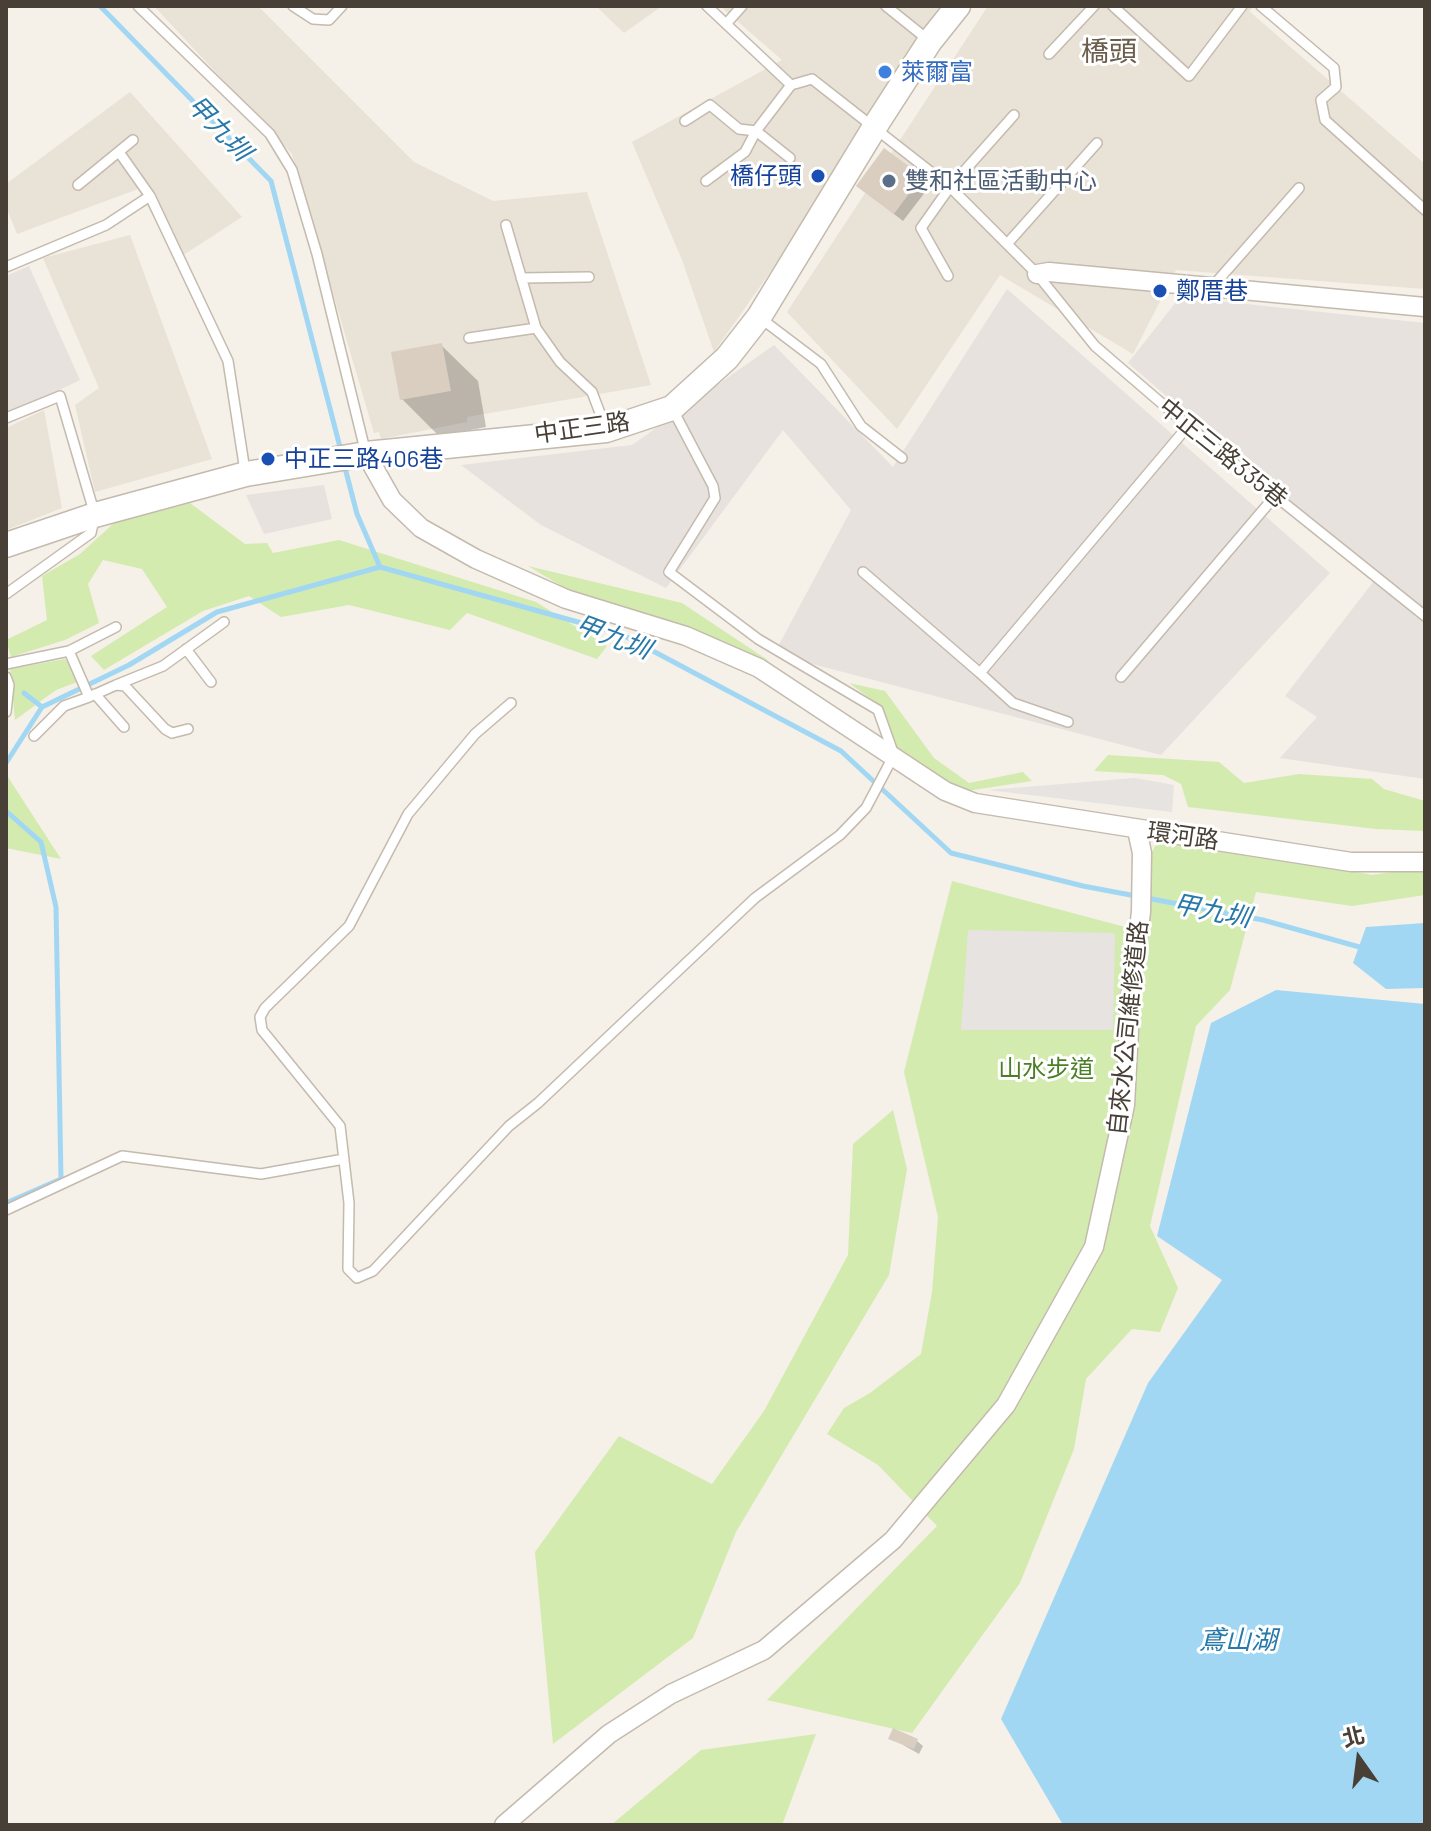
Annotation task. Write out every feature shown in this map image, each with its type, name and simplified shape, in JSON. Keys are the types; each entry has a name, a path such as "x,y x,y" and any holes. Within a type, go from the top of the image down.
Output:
{"street":[{"name":"中正三路","path":"6,545 95,515 246,474 363,454 606,430 672,408 727,358 759,317 930,41 958,6"},
{"path":"1037,274 1049,272 1425,307"},
{"name":"環河路","path":"363,454 392,500 421,528 476,559 566,599 686,636 759,668 889,763 975,803 1351,862 1425,862"},
{"name":"自來水公司維修道路","path":"504,1825 609,1734 671,1694 764,1650 893,1540 1006,1405 1094,1247 1125,1105 1131,992 1141,912 1142,853 1137,830"}],"lane":[{"path":"138,6 270,134 292,170 317,254 363,454"},
{"path":"293,6 313,19 329,20 342,6"},
{"path":"706,181 745,152 756,131 791,85 707,6"},
{"path":"726,24 742,6"},
{"path":"886,6 930,41"},
{"path":"1049,54 1094,6"},
{"path":"1113,6 1189,76 1242,6"},
{"path":"1261,6 1334,68 1336,87 1321,100 1325,120 1425,210"},
{"name":"中正三路335巷","path":"791,85 812,79 950,187 1037,274 1095,346 1188,426 1425,616"},
{"path":"685,121 710,105 739,129 756,131 790,158"},
{"path":"948,276 921,228 950,187 1014,115"},
{"path":"78,185 133,140"},
{"path":"1007,244 1097,143"},
{"path":"119,152 150,196 228,361 246,474"},
{"path":"1213,286 1299,188"},
{"path":"6,267 106,225 150,196"},
{"path":"506,225 536,328 560,362 592,392 606,430"},
{"path":"521,278 589,277"},
{"path":"759,317 821,364 861,426 902,458"},
{"path":"469,338 536,328"},
{"path":"6,418 60,396 95,515 86,540 6,594"},
{"path":"511,703 475,734 408,814 349,926 265,1008 260,1017 262,1030 335,1116 343,1138 349,1203 348,1269 351,1275 363,1277 373,1271 509,1126 538,1103 755,898 840,835 870,800 889,763 878,710 758,639 669,572 715,498 713,486 672,408"},
{"path":"980,673 1188,426"},
{"path":"1121,677 1275,496"},
{"path":"863,572 1013,703 1068,722"},
{"path":"34,736 64,706 163,666 224,622"},
{"path":"6,664 69,651 116,627"},
{"path":"186,649 211,682"},
{"path":"69,651 91,694 124,727"},
{"path":"6,677 9,685 6,712"},
{"path":"116,685 132,690 172,733 188,729"},
{"path":"6,1210 122,1156 261,1174 344,1159"}],"shaded area":[{"path":"154,6 258,6 414,162 493,201 587,192 651,385 467,417 467,422 381,439 379,432 374,433 292,154"},
{"path":"596,6 662,6 624,33"},
{"path":"720,6 957,6 714,352 682,260 632,142 782,60"},
{"path":"988,6 1255,6 1249,11 1425,164 1425,289 1176,270 1133,354 1000,275 897,429 787,312"},
{"path":"130,92 242,217 177,259 138,189 17,234 6,207 6,184"},
{"path":"130,235 212,459 95,492 75,405 99,388 43,258"},
{"path":"29,266 80,380 6,416 6,276"},
{"path":"1007,289 1330,573 1161,755 774,654 851,510 783,430 666,588 541,525 461,465 632,445 774,345 893,467"},
{"path":"1180,297 1425,323 1425,779 1280,758 1317,717 1285,696 1377,577 1128,363"},
{"path":"44,410 62,508 6,530 6,428"},
{"path":"324,485 332,519 264,534 246,495"},
{"path":"1135,778 1174,785 1172,812 988,790"},
{"path":"968,930 1115,933 1113,1030 961,1030"}],"green space":[{"path":"190,503 245,544 267,543 273,553 339,540 536,602 607,646 597,659 467,613 450,630 349,605 281,617 249,596 203,611 104,670 91,656 167,607 142,569 103,560 88,584 99,623 65,640 11,657 6,640 47,620 42,576 80,554 114,523"},
{"path":"528,566 682,603 769,661 570,591"},
{"path":"65,659 80,681 56,690 15,720 10,669"},
{"path":"849,683 885,691 934,758 969,783 1023,772 1032,781 960,792 898,752 882,707"},
{"path":"1108,755 1219,762 1244,783 1299,774 1372,779 1384,789 1425,801 1425,831 1376,829 1188,807 1181,784 1163,775 1094,771"},
{"path":"6,774 61,859 6,848"},
{"name":"山水步道","path":"1157,841 1247,851 1372,875 1425,867 1425,895 1352,906 1256,892 1230,990 1196,1026 1150,1226 1178,1288 1160,1332 1132,1329 1086,1379 1074,1449 1020,1583 912,1733 767,1700 937,1526 878,1465 827,1434 844,1408 870,1393 921,1354 932,1292 938,1217 904,1072 952,881 1144,932 1151,855"},
{"path":"893,1110 907,1169 889,1275 736,1532 693,1638 553,1744 535,1552 619,1436 712,1484 764,1411 848,1255 853,1144"},
{"path":"816,1734 782,1825 611,1825 701,1750"}],"water":[{"path":"1425,923 1425,988 1386,989 1353,963 1366,927"},
{"name":"鳶山湖","path":"1276,990 1425,1004 1425,1825 1063,1825 1001,1719 1148,1383 1222,1280 1157,1236 1211,1023"}],"building":[{"name":"雙和社區活動中心","path":"884,148 922,176 894,214 856,186"},
{"path":"442,343 451,391 400,400 391,352"},
{"path":"893,1728 918,1739 914,1749 888,1739"}],"waterway":[{"name":"甲九圳","path":"100,6 271,181 341,451"},
{"name":"甲九圳","path":"344,464 357,514 380,567 621,634 841,751 951,853 1083,886 1263,920 1363,948"},
{"path":"6,763 42,707 129,665 217,612 380,567"},
{"path":"24,693 42,707"},
{"path":"6,811 41,842 56,907 61,1179 6,1203"}],"place":[{"name":"萊爾富","path":"885,72"},
{"name":"橋仔頭","path":"818,176"},
{"name":"雙和社區活動中心","path":"889,181"},
{"name":"鄭厝巷","path":"1160,291"},
{"name":"中正三路406巷","path":"268,459"}],"district":[{"name":"橋頭","path":"1109,52"}]}
